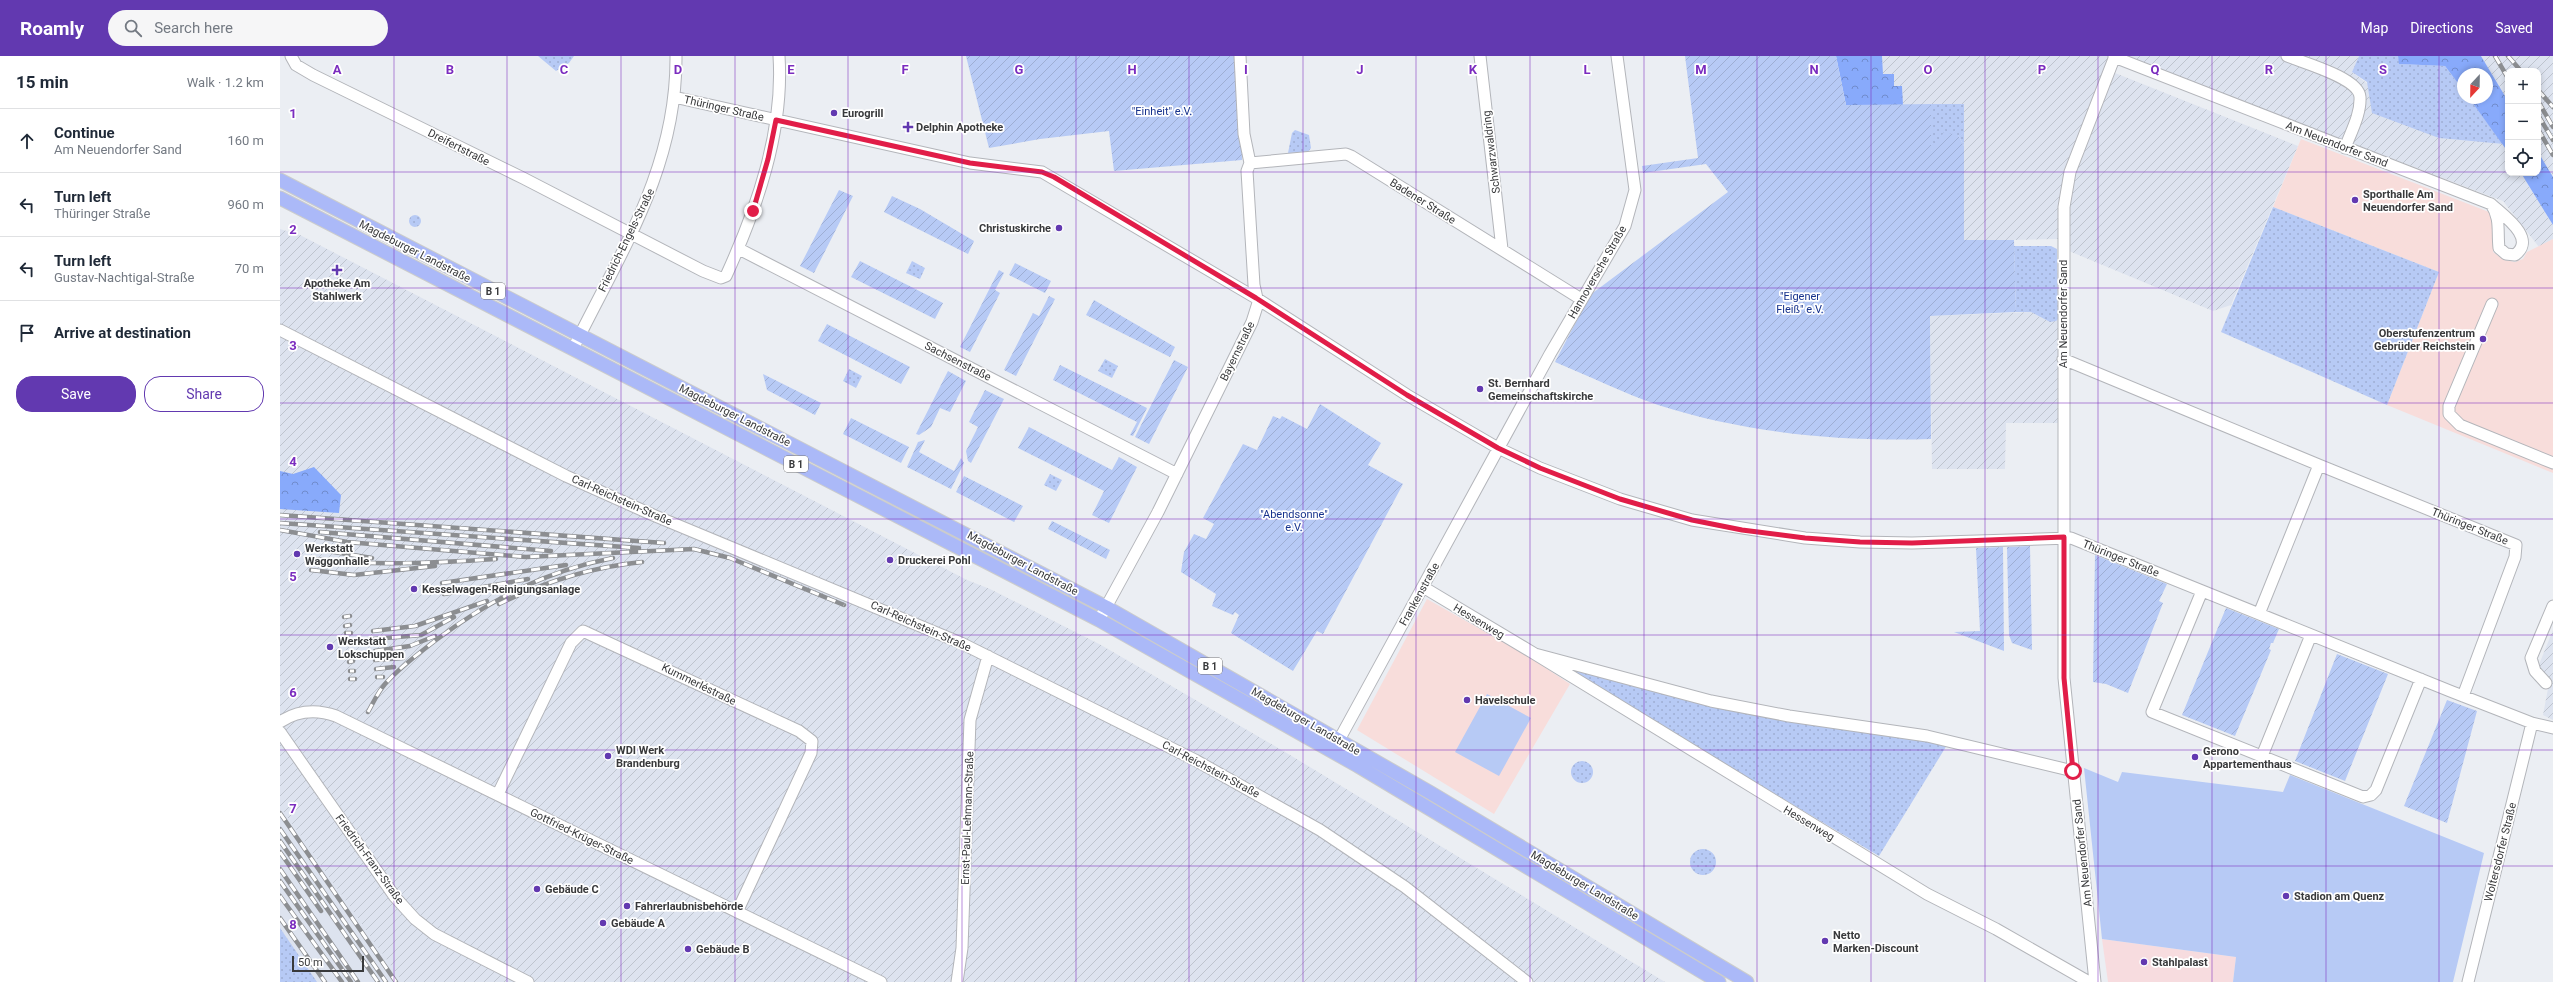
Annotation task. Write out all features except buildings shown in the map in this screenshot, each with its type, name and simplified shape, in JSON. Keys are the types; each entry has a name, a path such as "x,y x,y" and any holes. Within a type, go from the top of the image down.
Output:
{"main road":[{"name":"Magdeburger Landstraße","path":"280,180 1106,607 1339,740 1747,982"},
{"name":"Magdeburger Landstraße","path":"280,198 1099,620 1353,763 1719,982"}],"street":[{"name":"Dreifertstraße","path":"291,56 296,65 308,72 717,278 726,276 739,249"},
{"name":"Friedrich-Engels-Straße","path":"573,349 646,203 663,156 674,97 676,56"},
{"path":"739,249 759,192 776,120 779,93 779,56"},
{"name":"Bayernstraße","path":"1099,620 1177,474 1252,322 1258,303 1256,298 1247,172 1250,162 1244,134 1240,56"},
{"name":"Schwarzwaldring","path":"1480,56 1502,249"},
{"name":"Hannoversche Straße","path":"1498,448 1508,435 1581,299 1625,226 1635,190 1617,56"},
{"path":"2287,56 2338,76 2356,87 2360,96 2360,105 2345,148"},
{"name":"Am Neuendorfer Sand","path":"2095,982 2064,678 2064,207 2070,172 2114,57 2491,204"},
{"name":"Thüringer Straße","path":"674,97 970,163 1042,172 1256,298 1407,395 1498,448 1540,468 1620,499 1692,520 1750,531 1860,542 1912,543 2064,537 2532,723 2553,728"},
{"name":"Badener Straße","path":"1250,162 1346,154 1581,299"},
{"name":"Sachsenstraße","path":"739,249 1177,474"},
{"path":"2492,304 2449,406 2449,414 2460,425 2553,463"},
{"name":"Carl-Reichstein-Straße","path":"280,330 610,496 822,583 988,656 1169,746 1305,821 1405,887 1527,982"},
{"name":"Thüringer Straße","path":"2063,359 2318,465 2516,545 2515,557 2463,696"},
{"name":"Frankenstraße","path":"1339,740 1498,448"},
{"path":"2259,614 2318,465"},
{"name":"Hessenweg","path":"1423,587 1926,894 1996,929 2089,982"},
{"path":"2202,591 2152,712 2363,797 2371,796 2376,790 2421,679"},
{"path":"2546,684 2535,671 2531,658 2553,606"},
{"name":"Kummerléstraße","path":"498,794 571,643 583,631 799,731 812,741 811,753 737,912"},
{"path":"2262,756 2311,635"},
{"name":"Hessenweg","path":"1535,654 1711,701 1789,716 1927,736 2073,771"},
{"name":"Ernst-Paul-Lehmann-Straße","path":"957,982 962,948 970,720 988,656"},
{"name":"Gottfried-Krüger-Straße","path":"280,722 301,712 324,712 498,794 881,982"},
{"name":"Woltersdorfer Straße","path":"2468,982 2532,723"},
{"name":"Friedrich-Franz-Straße","path":"280,732 395,897 415,919 434,934 528,982"}],"shaded area":[{"path":"1882,56 2111,56 2066,172 2059,202 2058,239 1964,241 1964,104 1903,105 1902,86 1894,86 1883,74"},
{"path":"2123,56 2359,56 2352,72 2439,138 2503,144 2505,147 2505,176 2523,176 2553,225 2553,239 2539,247 2503,201"},
{"path":"2481,56 2553,56 2553,177 2541,157 2541,68 2505,68 2505,96 2493,76 2493,68 2488,68"},
{"path":"2115,73 2298,146 2231,305 2213,311 2069,251 2070,200 2075,173"},
{"name":"Oberstufenzentrum Gebrüder Reichstein","path":"2301,139 2489,212 2495,223 2493,252 2504,260 2515,262 2523,259 2527,252 2553,239 2553,473 2387,405 2439,272 2273,207"},
{"path":"280,229 300,235 967,580 990,589 1101,645 1285,752 1665,982 280,982"},
{"path":"2031,312 2050,322 2058,319 2059,423 2006,423 2005,469 1932,469 1930,316"},
{"name":"Havelschule","path":"1427,599 1526,655 1570,684 1494,814 1357,730"},
{"path":"2553,630 2553,720 2543,715 2550,678 2538,667"},
{"path":"280,806 402,982 317,982 280,928"},
{"name":"Stahlpalast","path":"2102,939 2236,957 2233,982 2108,982"}],"green space":[{"path":"538,56 574,56 569,63 556,71"},
{"name":"\"Einheit\" e.V.","path":"966,56 1241,56 1242,160 1114,171 1109,131 1040,139 989,148"},
{"name":"\"Eigener Fleiß\" e.V.","path":"1685,56 1836,56 1846,105 1931,104 1931,151 1944,132 1958,135 1964,146 1964,240 2014,240 2016,312 1930,316 1931,439 1896,440 1827,437 1793,434 1725,423 1658,405 1555,362 1590,295 1728,192 1706,164 1643,173 1642,166 1698,158"},
{"path":"1836,56 1882,56 1883,74 1894,74 1894,86 1902,86 1903,105 1846,105"},
{"path":"2359,56 2398,56 2400,64 2445,66 2457,82 2457,104 2473,104 2503,144 2439,138 2372,113 2367,82 2352,72"},
{"path":"2398,56 2481,56 2488,68 2457,68 2457,82 2445,66 2399,64"},
{"path":"2493,76 2505,96 2505,148 2473,104 2493,104"},
{"path":"1931,104 1964,104 1964,146 1958,135 1931,151"},
{"path":"1295,130 1309,135 1311,148 1308,152 1288,153 1292,133"},
{"path":"2541,157 2553,177 2553,225 2523,176 2541,176"},
{"path":"839,190 853,196 814,273 800,266"},
{"path":"892,196 920,209 974,241 968,254 884,212"},
{"path":"2273,207 2439,272 2387,405 2221,332"},
{"path":"413,215 417,215 421,221 417,227 413,227 409,223 409,219"},
{"path":"2014,246 2051,246 2057,249 2058,319 2056,321 2050,322 2031,312 2016,312"},
{"path":"860,261 943,303 935,319 851,277"},
{"path":"912,261 925,268 920,279 906,273"},
{"path":"1015,263 1051,281 1045,293 1009,275"},
{"path":"999,270 1004,273 995,290 1000,293 970,352 960,347"},
{"path":"1049,296 1055,299 1016,376 1004,370 1033,313 1039,316"},
{"path":"1094,300 1175,347 1170,357 1086,315"},
{"path":"827,324 910,367 901,384 818,341"},
{"path":"1105,359 1118,366 1112,378 1098,371"},
{"path":"1174,360 1188,367 1149,444 1135,437"},
{"path":"1060,365 1147,408 1133,436 1130,435 1137,422 1053,380"},
{"path":"849,369 862,376 856,388 843,381"},
{"path":"948,371 966,381 950,412 940,408 931,427 919,435 916,434"},
{"path":"763,374 821,403 815,415 767,390"},
{"path":"985,390 1004,399 971,463 968,461 966,451 978,427 969,422"},
{"name":"\"Abendsonne\" e.V.","path":"1320,404 1381,443 1368,465 1403,484 1323,634 1317,631 1293,671 1231,633 1239,615 1235,612 1233,615 1212,606 1216,594 1181,572 1184,552 1194,534 1206,539 1214,524 1203,518 1243,444 1257,450 1273,416 1280,419 1282,416 1307,429"},
{"path":"851,418 909,447 901,463 843,434"},
{"path":"1029,427 1112,470 1119,457 1137,467 1109,523 1092,515 1104,491 1018,448"},
{"path":"925,440 919,452 954,471 961,458 964,463 951,489 907,467 918,442"},
{"path":"314,467 341,495 339,513 280,509 280,471 293,474"},
{"path":"1050,474 1062,480 1056,491 1044,485"},
{"path":"964,476 1023,506 1014,522 956,492"},
{"path":"1052,521 1110,550 1106,559 1048,529"},
{"path":"2030,546 2032,650 2012,643 2009,635 2007,547"},
{"path":"2003,547 2004,651 1954,632 1980,631 1976,548"},
{"path":"2095,555 2167,584 2159,601 2163,603 2128,693 2106,684 2093,682"},
{"path":"2226,608 2279,629 2273,643 2271,643 2269,649 2271,650 2235,736 2182,715"},
{"path":"2337,654 2388,674 2345,781 2295,761"},
{"path":"1577,668 1636,685 1927,739 1947,745 1879,856 1575,675"},
{"path":"1487,694 1531,718 1499,776 1455,752"},
{"path":"2447,700 2477,711 2447,823 2404,806"},
{"path":"1578,761 1586,761 1593,768 1593,776 1586,783 1578,783 1571,776 1571,768"},
{"name":"Stadion am Quenz","path":"2084,768 2118,782 2122,772 2283,792 2290,775 2484,853 2453,982 2233,982 2236,957 2102,939"},
{"path":"1703,849 1712,853 1716,862 1712,871 1703,875 1694,871 1690,862 1694,853"},
{"path":"280,928 317,982 280,982"}],"railway":[{"path":"2495,56 2505,73"},
{"path":"2508,56 2518,68"},
{"path":"2541,93 2553,107"},
{"path":"2540,104 2553,127"},
{"path":"2541,120 2553,140"},
{"path":"2541,134 2553,155"},
{"path":"280,515 664,543"},
{"path":"280,523 639,548"},
{"path":"280,530 347,542 526,557 694,549 730,558 844,605"},
{"path":"320,532 551,551"},
{"path":"315,549 372,558"},
{"path":"368,712 382,687 397,672 436,640 477,612 520,588 542,579 588,564 613,558"},
{"path":"313,559 358,563 428,563 496,559"},
{"path":"499,604 551,582 623,564 642,562"},
{"path":"442,583 566,565"},
{"path":"311,570 354,575 435,566"},
{"path":"444,594 528,579"},
{"path":"373,631 415,626 487,601"},
{"path":"344,617 350,616"},
{"path":"374,639 421,635 454,617"},
{"path":"345,626 350,625"},
{"path":"346,633 351,633"},
{"path":"375,651 410,646 435,636"},
{"path":"347,642 352,641"},
{"path":"348,653 353,653"},
{"path":"375,660 403,658"},
{"path":"349,662 353,661"},
{"path":"376,669 394,667"},
{"path":"377,677 383,677"},
{"path":"350,679 355,679"},
{"path":"280,813 396,982"},
{"path":"280,829 386,982"},
{"path":"280,841 378,982"},
{"path":"280,852 321,911"},
{"path":"280,869 358,982"},
{"path":"280,881 351,982"},
{"path":"280,896 342,982"},
{"path":"280,918 325,982"}],"place":[{"name":"Eurogrill","path":"834,113"},
{"name":"Delphin Apotheke","path":"908,127"},
{"name":"Sporthalle Am Neuendorfer Sand","path":"2355,200"},
{"name":"Christuskirche","path":"1059,228"},
{"name":"Apotheke Am Stahlwerk","path":"337,270"},
{"name":"Oberstufenzentrum Gebrüder Reichstein","path":"2483,339"},
{"name":"St. Bernhard Gemeinschaftskirche","path":"1480,389"},
{"name":"Werkstatt Waggonhalle","path":"297,554"},
{"name":"Druckerei Pohl","path":"890,560"},
{"name":"Kesselwagen-Reinigungsanlage","path":"414,589"},
{"name":"Werkstatt Lokschuppen","path":"330,647"},
{"name":"Havelschule","path":"1467,700"},
{"name":"WDI Werk Brandenburg","path":"608,756"},
{"name":"Gerono Appartementhaus","path":"2195,757"},
{"name":"Gebäude C","path":"537,889"},
{"name":"Stadion am Quenz","path":"2286,896"},
{"name":"Fahrerlaubnisbehörde","path":"627,906"},
{"name":"Gebäude A","path":"603,923"},
{"name":"Netto Marken-Discount","path":"1825,941"},
{"name":"Gebäude B","path":"688,949"},
{"name":"Stahlpalast","path":"2144,962"}],"route":[{"path":"753,211 768,159 776,120 970,163 1042,172 1054,177 1256,298 1407,395 1498,448 1540,468 1620,499 1692,520 1742,530 1805,538 1860,542 1912,543 2064,537 2064,678 2073,771"}]}
